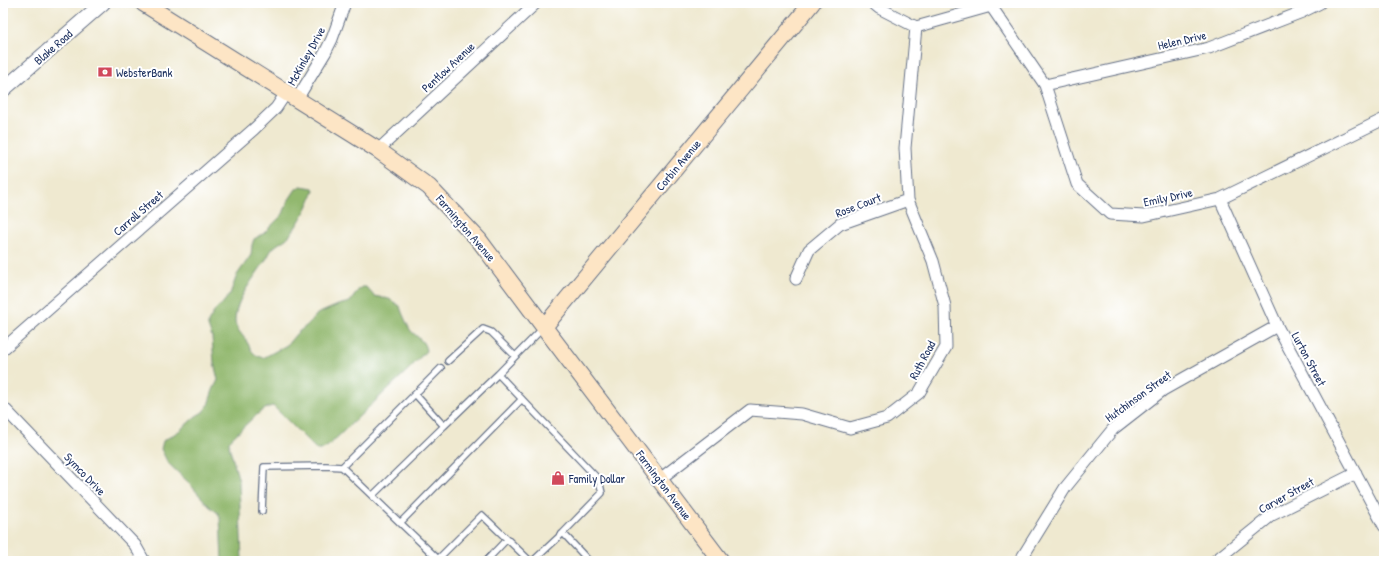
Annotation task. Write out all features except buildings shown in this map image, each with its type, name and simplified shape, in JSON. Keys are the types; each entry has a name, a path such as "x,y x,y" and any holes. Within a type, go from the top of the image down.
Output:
{"main road":[{"name":"Farmington Avenue","path":"143,3 378,150 429,187 479,240 721,561"},
{"name":"Corbin Avenue","path":"544,327 812,3"}],"street":[{"name":"Blake Road","path":"3,90 103,3"},
{"name":"McKinley Drive","path":"291,96 325,53 332,39 345,3"},
{"name":"Pentlow Avenue","path":"378,150 536,3"},
{"path":"873,3 879,8 916,27 992,5"},
{"name":"Helen Drive","path":"1045,85 1209,48 1302,12 1320,3"},
{"name":"Emily Drive","path":"992,5 1045,85 1077,184 1110,214 1144,216 1220,200 1384,119"},
{"name":"Ruth Road","path":"660,479 750,410 802,414 850,428 887,418 919,393 946,347 945,306 933,261 908,200 905,148 916,27"},
{"name":"Carroll Street","path":"3,349 291,96"},
{"name":"Rose Court","path":"796,279 809,250 840,224 908,200"},
{"name":"Lurton Street","path":"1220,200 1276,326 1384,526"},
{"name":"Hutchinson Street","path":"1020,561 1065,488 1113,429 1163,390 1276,326"},
{"name":"Symco Drive","path":"3,408 135,545 144,561"},
{"name":"Carver Street","path":"1215,561 1272,515 1356,473"}],"lane":[{"path":"372,496 498,374 544,327"},
{"path":"448,362 483,329 491,332 515,356"},
{"path":"342,467 441,368"},
{"path":"498,374 599,480 602,493 563,534 533,561"},
{"path":"415,394 444,426"},
{"path":"400,523 522,399"},
{"path":"262,511 264,467 342,467 439,560 482,515 530,561"},
{"path":"563,534 589,561"},
{"path":"486,561 508,539"}],"green space":[{"path":"301,186 313,188 314,190 304,213 290,235 272,250 245,290 238,305 235,320 236,326 252,351 256,355 263,358 287,345 297,333 310,323 317,314 338,305 350,302 359,289 366,287 374,296 389,299 400,306 411,331 422,342 426,351 328,446 321,450 317,450 273,406 268,407 256,415 229,441 229,446 239,481 242,561 222,561 220,517 218,513 209,506 187,481 168,463 161,449 163,441 179,431 196,416 203,412 208,405 218,380 214,363 212,337 208,322 216,309 230,294 237,275 251,255 254,239 263,234 283,214 288,201 296,189"}],"place":[{"name":"WebsterBank","path":"105,72"},
{"name":"Family Dollar","path":"558,478"}]}
